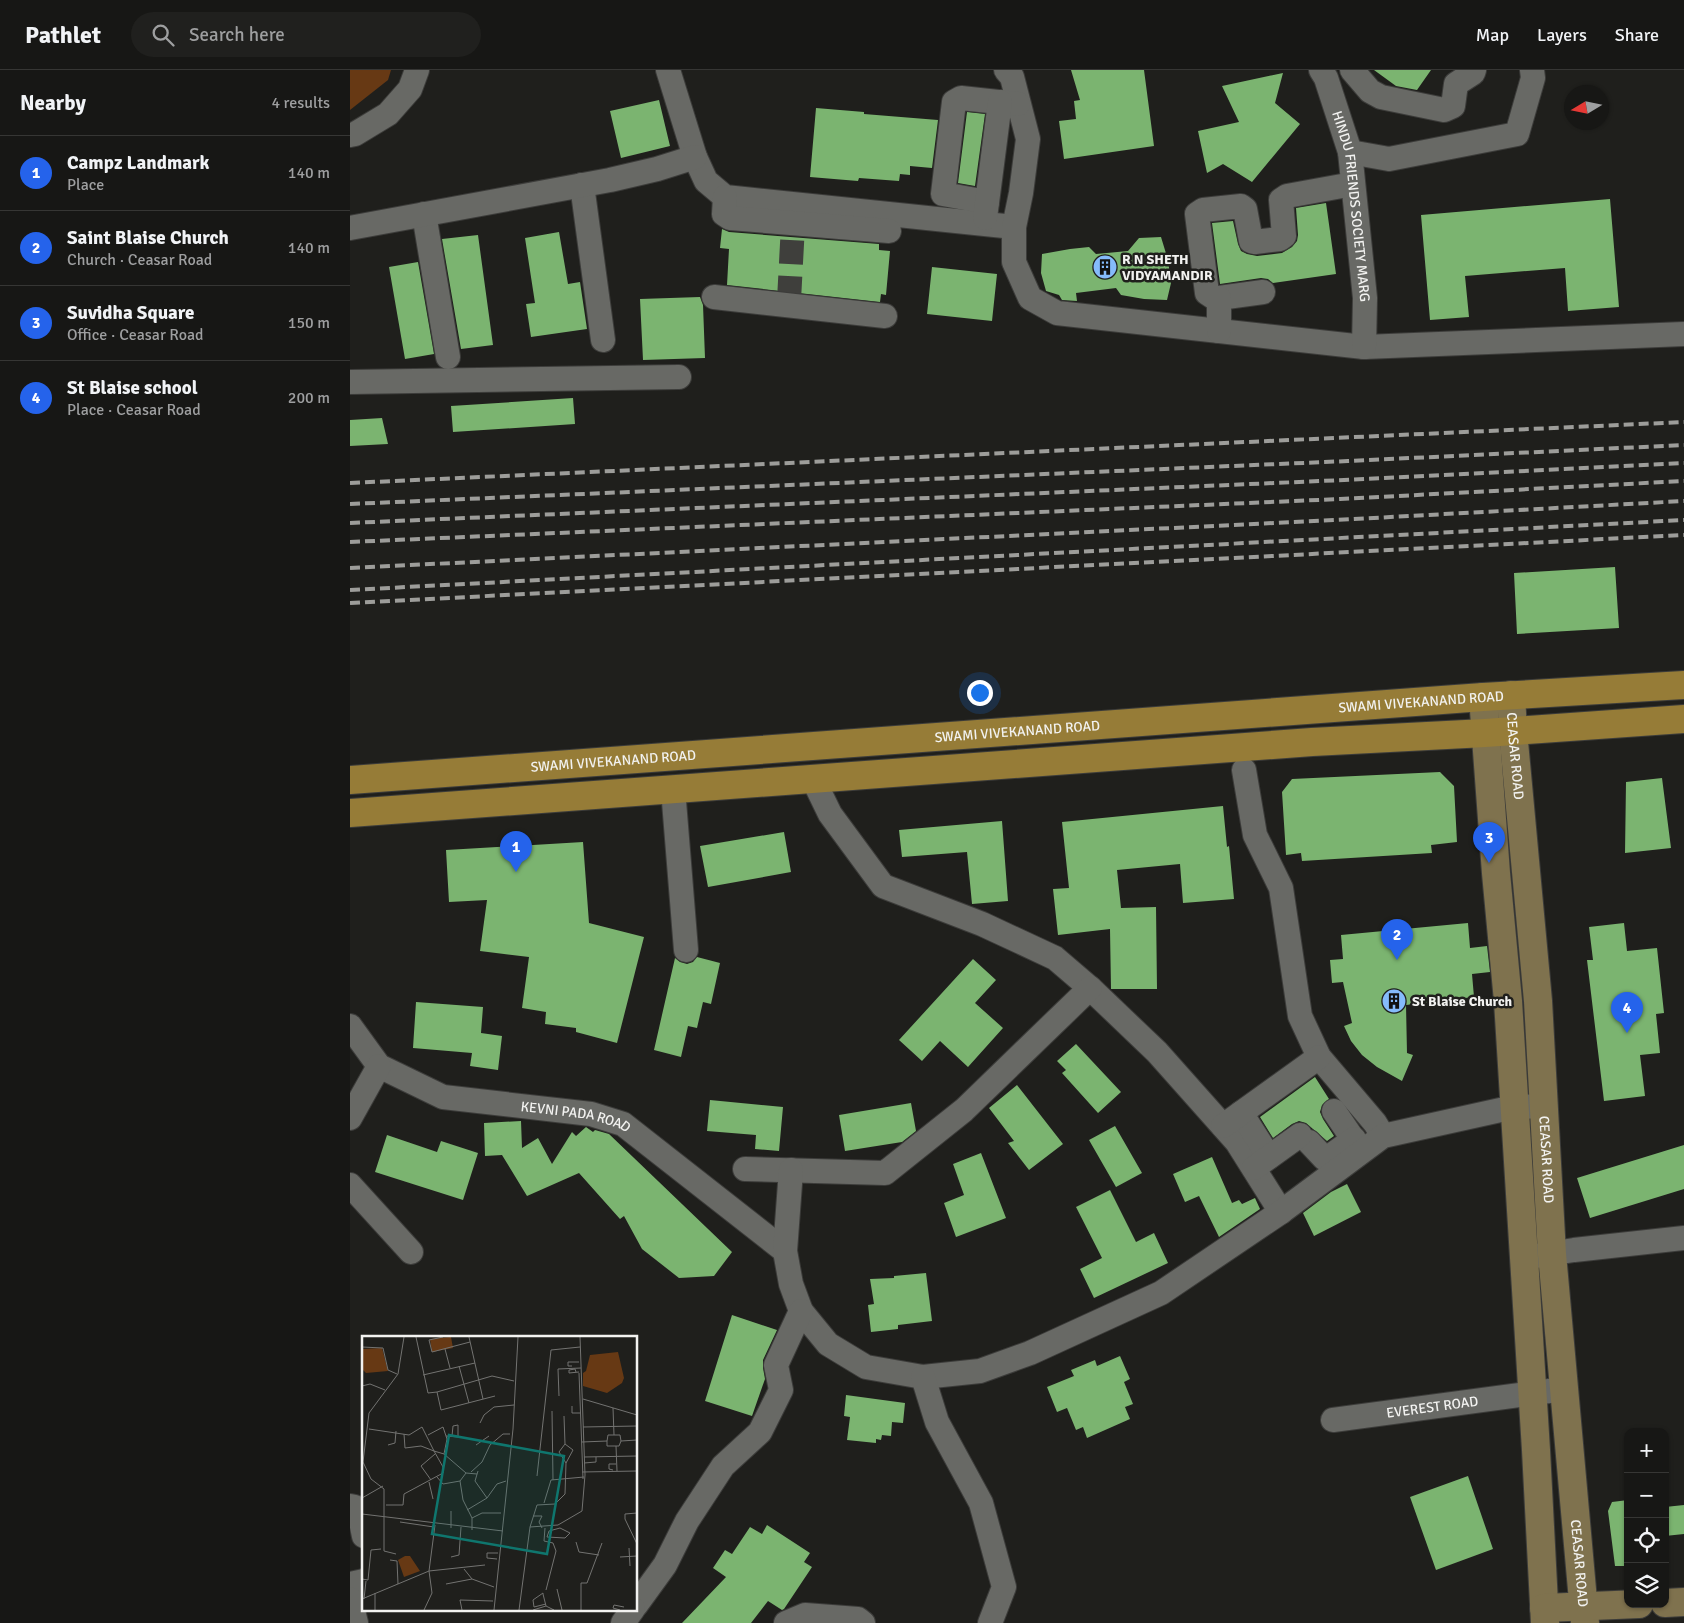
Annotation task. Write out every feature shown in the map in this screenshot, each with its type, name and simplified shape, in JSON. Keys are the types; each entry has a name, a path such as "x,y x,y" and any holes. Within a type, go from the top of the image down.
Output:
{"main road":[{"name":"SWAMI VIVEKANAND ROAD","path":"350,780 1511,695 1684,685"},
{"name":"CEASAR ROAD","path":"1511,695 1538,1001 1552,1254 1585,1615"},
{"path":"1483,697 1508,1001 1545,1616 1585,1615 1624,1607"},
{"path":"1235,716 1241,759"},
{"path":"350,813 813,779 1241,759 1485,733 1684,719"},
{"path":"1669,1603 1684,1602"}],"street":[{"path":"350,135 355,134 388,114 410,89 417,70"},
{"path":"668,70 695,157 706,181 725,197 794,218 889,231"},
{"path":"986,213 1009,103 1012,77 1006,70"},
{"path":"1324,74 1350,70 1370,91 1381,96 1444,110 1453,106 1456,84 1473,73 1474,70"},
{"path":"1350,152 1389,159 1517,134 1533,78 1532,70"},
{"name":"HINDU FRIENDS SOCIETY MARG","path":"1324,74 1350,152 1365,298 1364,348"},
{"path":"1009,103 961,98 954,102 943,194 1014,228"},
{"path":"1009,103 1028,139 1014,228 1014,262 1030,298 1057,313 1364,348 1684,334"},
{"path":"350,228 582,185 657,169 695,157"},
{"path":"1263,292 1219,298 1207,293 1196,214 1203,210 1240,206 1245,209 1251,241 1280,239 1284,236 1281,200 1287,196 1353,184"},
{"path":"582,185 603,340"},
{"path":"794,218 986,213"},
{"path":"424,214 448,357"},
{"path":"714,298 789,302 885,316"},
{"path":"1219,298 1219,331"},
{"path":"350,382 679,377"},
{"path":"1241,759 1255,835 1281,888 1300,1016 1319,1057 1379,1130"},
{"path":"813,779 830,814 883,886 982,924 1055,958 1090,988 1232,1120 1237,1142 1262,1162 1281,1212"},
{"path":"673,789 686,950"},
{"path":"745,1169 884,1173 964,1110 1090,988"},
{"name":"KEVNI PADA ROAD","path":"350,1026 379,1066 443,1097 591,1114 623,1124 785,1251"},
{"path":"1232,1120 1319,1057"},
{"path":"350,1118 379,1066"},
{"path":"1262,1162 1305,1139 1324,1158 1329,1157 1353,1139 1379,1130 1514,1107 1544,1106"},
{"path":"1334,1111 1353,1139"},
{"path":"791,1170 785,1251 791,1284 801,1311 828,1344 866,1367 922,1377 980,1371 1030,1353 1161,1293 1281,1212 1379,1130"},
{"path":"350,1185 411,1252"},
{"path":"1523,1258 1574,1250 1684,1238"},
{"path":"638,1602 665,1565 687,1520 724,1466 760,1432 781,1390 776,1365 801,1311"},
{"path":"922,1377 937,1422 981,1503 1004,1586 990,1623"},
{"name":"EVEREST ROAD","path":"1333,1420 1564,1389"},
{"path":"350,1506 355,1507 359,1512 362,1526"},
{"path":"350,1599 356,1623"},
{"path":"624,1623 632,1610"},
{"path":"786,1623 805,1615 858,1619 863,1623"}],"shaded area":[{"path":"350,70 391,70 388,80 350,110"}],"building":[{"path":"1071,70 1144,70 1154,146 1064,159 1059,121 1076,119 1074,101 1080,100"},
{"path":"1374,70 1431,70 1417,90 1396,86"},
{"path":"1283,73 1275,103 1300,124 1252,182 1223,164 1207,173 1198,131 1239,122 1222,86"},
{"path":"659,100 670,146 621,158 610,111"},
{"path":"816,108 938,120 932,168 910,166 910,175 900,174 899,181 859,178 858,181 810,177"},
{"path":"967,112 985,114 975,186 958,183"},
{"path":"1610,199 1619,307 1568,311 1565,268 1465,276 1469,317 1430,320 1421,215"},
{"path":"1326,203 1336,274 1273,283 1268,279 1261,278 1220,284 1212,223 1233,221 1238,244 1241,251 1247,254 1257,256 1282,253 1292,247 1297,241 1296,208"},
{"path":"722,229 729,232 879,244 879,250 890,251 886,295 881,294 880,302 727,285 729,249 720,248"},
{"path":"559,232 568,284 580,282 587,329 531,337 526,304 535,303 525,238"},
{"path":"478,235 493,345 461,349 442,239"},
{"name":"R N SHETH VIDYAMANDIR","path":"1161,237 1168,260 1171,283 1167,300 1121,295 1116,288 1076,293 1077,301 1062,300 1059,295 1046,291 1041,273 1042,254 1089,247 1096,254 1128,251 1139,238"},
{"path":"418,262 434,354 405,359 389,267"},
{"path":"932,267 997,274 992,321 927,314"},
{"path":"700,297 703,305 705,358 643,360 640,299"},
{"path":"573,398 575,424 453,432 451,406"},
{"path":"382,418 388,444 350,446 350,420"},
{"path":"1615,567 1619,628 1517,634 1514,573"},
{"path":"1440,772 1454,786 1457,842 1431,845 1432,853 1302,861 1301,853 1286,855 1282,792 1292,779"},
{"path":"1662,778 1671,848 1625,853 1626,782"},
{"path":"1223,806 1234,899 1183,903 1180,864 1117,870 1121,908 1156,907 1157,989 1111,989 1110,929 1058,935 1053,889 1069,888 1062,822"},
{"path":"1002,821 1008,901 972,904 967,852 902,857 899,830"},
{"path":"784,832 791,872 708,887 700,846"},
{"path":"583,842 589,923 644,937 617,1043 576,1032 576,1028 545,1024 546,1012 522,1008 529,957 480,951 487,900 449,902 446,850"},
{"name":"St Blaise Church","path":"1468,923 1470,948 1487,946 1490,972 1472,974 1474,997 1406,1005 1407,1053 1413,1055 1402,1081 1377,1067 1362,1055 1351,1041 1344,1026 1352,1023 1343,982 1332,983 1330,960 1343,959 1341,935"},
{"path":"1624,923 1627,951 1657,948 1664,1013 1656,1014 1660,1053 1640,1055 1645,1096 1604,1101 1587,960 1593,960 1589,927"},
{"path":"697,957 720,963 711,1004 703,1002 697,1028 688,1026 681,1057 654,1050 675,958 687,964 693,962"},
{"path":"973,959 996,980 975,1003 1003,1028 968,1067 940,1041 922,1061 899,1040"},
{"path":"416,1002 483,1007 481,1033 502,1036 498,1070 470,1066 472,1053 413,1048"},
{"path":"1076,1044 1121,1092 1098,1113 1062,1073 1066,1070 1057,1061"},
{"path":"1315,1077 1329,1099 1322,1105 1320,1112 1334,1136 1327,1141 1306,1123 1299,1121 1273,1138 1260,1117"},
{"path":"1017,1085 1063,1144 1029,1170 1008,1143 1014,1141 989,1108"},
{"path":"710,1100 783,1107 779,1151 755,1149 756,1135 707,1131"},
{"path":"911,1103 916,1131 902,1142 845,1151 839,1115"},
{"path":"521,1121 522,1148 538,1138 552,1164 572,1132 576,1136 586,1127 593,1132 595,1130 609,1134 732,1252 714,1276 679,1278 642,1249 624,1216 620,1219 579,1173 527,1196 502,1155 485,1156 484,1123"},
{"path":"1115,1126 1142,1173 1116,1187 1089,1140"},
{"path":"387,1135 437,1152 441,1141 478,1153 463,1200 375,1172"},
{"path":"1684,1145 1684,1189 1590,1218 1577,1178"},
{"path":"981,1153 1006,1218 956,1237 944,1203 964,1195 953,1164"},
{"path":"1212,1157 1232,1203 1239,1200 1242,1204 1255,1198 1260,1209 1219,1237 1199,1196 1185,1202 1173,1174"},
{"path":"1347,1184 1361,1212 1314,1236 1303,1213 1331,1192"},
{"path":"1110,1190 1136,1242 1154,1233 1168,1263 1094,1298 1080,1269 1102,1258 1076,1207"},
{"path":"926,1273 932,1321 898,1325 898,1329 871,1332 868,1305 874,1304 870,1279 894,1278 894,1276"},
{"path":"732,1315 777,1330 763,1360 765,1379 752,1416 705,1401"},
{"path":"1120,1356 1130,1379 1124,1382 1133,1404 1125,1407 1130,1419 1087,1438 1083,1427 1076,1430 1067,1408 1057,1412 1047,1387 1074,1376 1071,1370 1095,1360 1097,1366"},
{"path":"846,1395 905,1403 903,1423 892,1422 891,1436 882,1435 881,1440 876,1439 876,1443 847,1440 850,1417 844,1416"},
{"path":"1468,1476 1493,1549 1436,1570 1410,1497"},
{"path":"1624,1500 1624,1566 1615,1566 1608,1511 1612,1502"},
{"path":"1684,1505 1684,1534 1669,1536 1669,1507"},
{"path":"767,1525 810,1553 804,1562 812,1567 784,1609 782,1610 768,1601 751,1623 682,1623 726,1577 713,1568 725,1550 732,1554 750,1527 762,1534"}],"tunnel":[{"path":"789,300 793,225"}],"railway":[{"path":"350,483 1684,422"},
{"path":"350,504 1684,445"},
{"path":"350,523 1344,480 1684,463"},
{"path":"350,542 1340,499 1684,481"},
{"path":"350,568 1336,520 1684,501"},
{"path":"350,590 1684,520"},
{"path":"350,603 1684,535"}],"place":[{"name":"R N SHETH VIDYAMANDIR","path":"1105,267"},
{"name":"Suvidha Square","path":"1489,863"},
{"name":"Campz Landmark","path":"516,872"},
{"name":"Saint Blaise Church","path":"1397,960"},
{"name":"St Blaise Church","path":"1394,1001"},
{"name":"St Blaise school","path":"1627,1033"}]}
